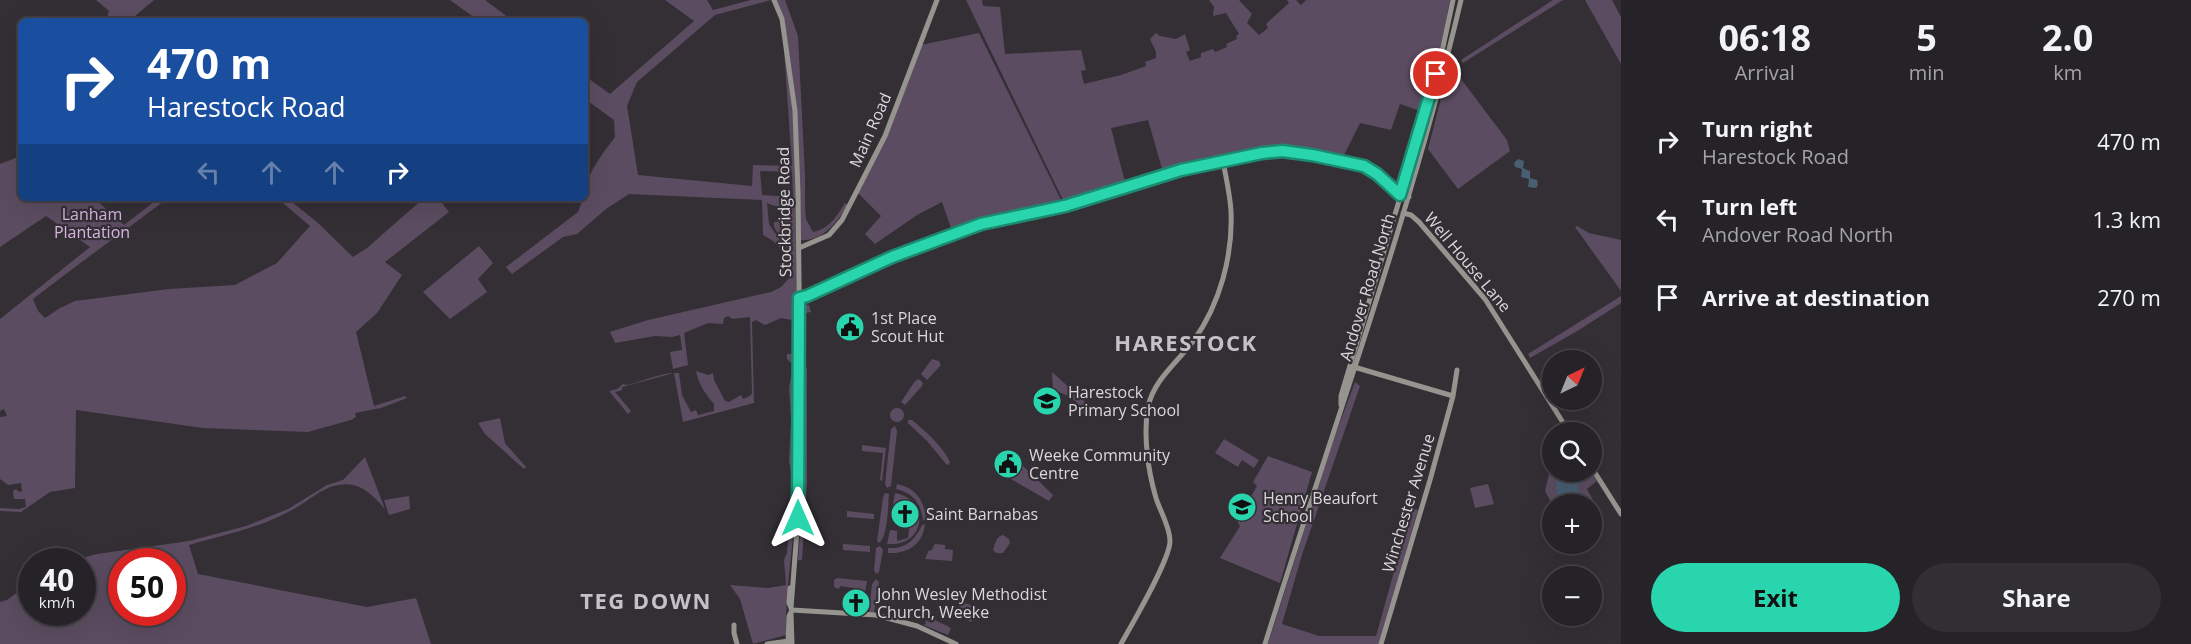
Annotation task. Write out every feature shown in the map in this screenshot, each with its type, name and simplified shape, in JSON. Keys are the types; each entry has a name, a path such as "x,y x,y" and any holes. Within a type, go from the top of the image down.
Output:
{"street":[{"name":"Stockbridge Road","path":"774,0 782,19 795,111 799,248 797,546 789,616 790,642"},
{"name":"Main Road","path":"799,248 829,235 842,220 880,148 937,0"},
{"name":"Andover Road North","path":"1353,367 1400,195 1440,61 1453,0"},
{"name":"Andover Road North","path":"1265,644 1341,406 1341,396 1353,367 1409,197 1449,54 1461,0"},
{"path":"799,298 899,254 981,224 1065,206 1181,170 1262,153 1282,151 1364,166 1377,174 1400,195 1409,197"},
{"path":"1122,644 1155,581 1169,548 1169,534 1156,498 1151,472 1147,417 1153,390 1200,330 1224,274 1228,256 1231,215 1222,161"},
{"name":"Well House Lane","path":"1396,211 1411,215 1419,222 1485,299 1563,422"},
{"path":"1353,367 1453,396"},
{"name":"Winchester Avenue","path":"1381,644 1453,396 1457,370"},
{"path":"1601,482 1621,514"},
{"path":"791,610 876,615 917,626 956,644"},
{"path":"734,625 737,644"},
{"path":"767,644 790,642"}],"green space":[{"path":"96,0 154,0 133,18 107,18 109,11"},
{"path":"450,0 485,0 509,18 475,18"},
{"path":"665,0 707,0 713,10 751,0 771,0 715,15 637,82 627,106 638,175 752,186 753,165 792,166 782,20 774,0 785,0 798,36 806,219 813,232 819,230 832,221 845,203 848,205 827,231 813,238 797,240 796,492 786,635 753,644 740,599 730,585 768,588 786,585 784,560 788,540 781,530 791,529 792,514 789,514 793,484 789,461 791,421 789,388 793,365 787,359 787,354 792,354 792,320 781,318 765,325 756,320 752,322 754,403 683,422 674,373 679,373 682,395 691,412 696,410 698,415 714,411 714,404 703,389 696,371 708,375 713,373 714,380 725,401 729,402 741,395 743,399 752,393 750,317 732,319 728,316 724,318 723,324 708,323 684,333 688,365 673,369 670,352 682,350 680,335 655,336 615,343 610,332 648,320 771,292 781,287 792,275 792,268 778,246 763,235 762,200 629,194 606,209 577,234 563,237 512,274 506,267 578,212 582,201 588,201 588,181 591,173 615,137 614,120 588,101 588,78 610,94 694,21","holes":["760,171 792,172 793,197 762,195","767,203 787,206 787,221 774,222 774,227 793,260 769,224"]},
{"path":"966,0 982,0 983,6 1000,7 1005,54 1081,50 1086,70 1081,71 1084,84 1146,66 1145,62 1156,58 1156,52 1150,39 1156,33 1176,39 1185,34 1190,50 1186,52 1190,61 1201,57 1201,53 1213,49 1215,52 1227,47 1226,44 1237,39 1236,36 1239,34 1226,13 1213,16 1214,7 1209,0 1239,0 1252,14 1247,23 1259,35 1268,28 1266,24 1289,3 1287,0 1296,0 1301,5 1306,0 1450,0 1442,41 1423,112 1400,104 1391,130 1360,123 1342,159 1279,150 1278,147 1163,172 1148,120 1111,128 1126,186 1065,204"},
{"path":"1553,0 1563,0 1463,63 1461,60"},
{"path":"1585,0 1612,0 1621,17 1621,64"},
{"path":"979,33 1063,204 953,234 942,202 917,215 875,244 865,234 881,216 857,192 880,148 921,45"},
{"path":"1455,71 1507,140 1510,151 1458,189 1428,149 1446,78"},
{"name":"Lanham Plantation","path":"18,157 18,201 97,201 124,225 155,201 164,201 33,299 38,311 45,318 75,301 169,289 235,285 277,263 310,226 281,201 291,201 318,223 353,257 367,248 421,201 440,201 449,212 385,262 402,275 377,313 356,332 374,406 405,396 407,398 381,408 355,413 356,417 351,420 308,432 203,428 76,410 75,488 50,492 21,512 0,511 0,508 26,507 25,499 14,499 13,491 16,489 19,492 22,491 21,483 8,485 0,479 0,417 7,416 4,409 0,411 0,319 90,247 46,216 0,247 0,164"},
{"path":"1575,227 1589,233 1621,240 1621,291"},
{"path":"479,246 493,263 478,279 487,292 450,319 423,292"},
{"path":"1621,296 1621,303 1579,330 1530,358 1528,354"},
{"path":"803,304 809,305 811,312 806,313 806,360 803,359"},
{"path":"932,359 939,361 941,365 927,380 921,374"},
{"path":"803,367 807,368 807,483 802,560 798,560 802,507"},
{"path":"1052,372 1092,408 1083,414 1075,401 1053,390"},
{"path":"674,373 622,387 622,390 615,392 631,411 628,414 609,391 623,384 627,385"},
{"path":"919,379 923,383 922,386 905,405 901,402 915,381"},
{"path":"1355,382 1360,386 1302,555 1282,624 1319,636 1376,636 1409,518 1406,507 1418,510 1379,644 1268,644 1329,452"},
{"path":"894,408 900,408 904,415 900,422 894,422 890,418 890,412"},
{"path":"500,418 505,443 526,467 524,469 485,434 478,423"},
{"path":"908,420 912,420 938,444 947,456 949,465 908,423"},
{"path":"895,426 897,431 891,486 887,488 885,484 891,429"},
{"path":"1224,439 1259,460 1254,468 1242,460 1238,467 1215,453"},
{"path":"862,445 886,448 882,481 880,480 883,453 862,451"},
{"path":"1268,456 1312,472 1280,583 1220,558 1240,526 1237,521 1257,486 1253,482"},
{"path":"365,457 385,509 359,487 346,484 332,486 296,508 266,522 189,545 198,574 367,607 416,598 431,644 0,644 0,602 18,592 18,626 96,626 96,554 108,552 108,626 186,626 186,548 139,548 189,541 246,526 288,509 327,485 343,480"},
{"path":"1021,464 1053,495 1049,501 1011,479"},
{"path":"1547,482 1596,482 1587,489 1590,494 1547,494"},
{"path":"897,484 910,489 919,497 926,521 923,520 915,500 907,493 896,489"},
{"path":"1488,484 1494,504 1475,508 1470,488"},
{"path":"885,493 889,494 887,520 882,540 879,543 877,541"},
{"path":"895,493 906,497 914,504 919,522 910,538 900,543 887,544 890,530 897,531 897,541 908,538 912,504 899,502 898,512 892,510"},
{"path":"409,496 410,509 389,515 384,500"},
{"path":"847,511 874,514 874,519 847,517"},
{"path":"925,524 921,538 913,547 902,552 888,553 888,548 900,547 909,542"},
{"path":"1003,535 1009,539 1010,543 1003,553 996,553 993,550 995,543"},
{"path":"843,544 870,546 870,552 843,550"},
{"path":"935,544 945,545 945,549 953,550 952,561 925,559"},
{"path":"880,546 883,550 877,574 874,571 876,548"},
{"path":"837,578 867,581 865,592 861,592 861,589 834,587 834,580"},
{"path":"876,579 879,582 874,613 869,612 872,584"},
{"path":"961,602 980,608 971,622 967,620 967,610 959,607"},
{"path":"936,614 935,620 951,628 948,635 923,625 926,624 925,620 932,623"}],"water":[{"path":"1518,159 1524,161 1523,168 1530,171 1530,178 1537,180 1536,188 1528,187 1529,179 1521,177 1522,169 1515,167 1514,163"},
{"path":"1557,482 1582,482 1577,486 1580,494 1558,494"}],"place":[{"name":"1st Place Scout Hut","path":"850,327"},
{"name":"Harestock Primary School","path":"1047,401"},
{"name":"Weeke Community Centre","path":"1008,464"},
{"name":"Henry Beaufort School","path":"1242,507"},
{"name":"Saint Barnabas","path":"905,514"},
{"name":"John Wesley Methodist Church, Weeke","path":"856,603"}],"district":[{"name":"HARESTOCK","path":"1186,343"},
{"name":"TEG DOWN","path":"646,601"}],"route":[{"path":"798,518 799,298 848,279 899,254 981,224 1065,206 1181,170 1262,153 1282,151 1364,166 1377,174 1400,195 1436,74"}]}
